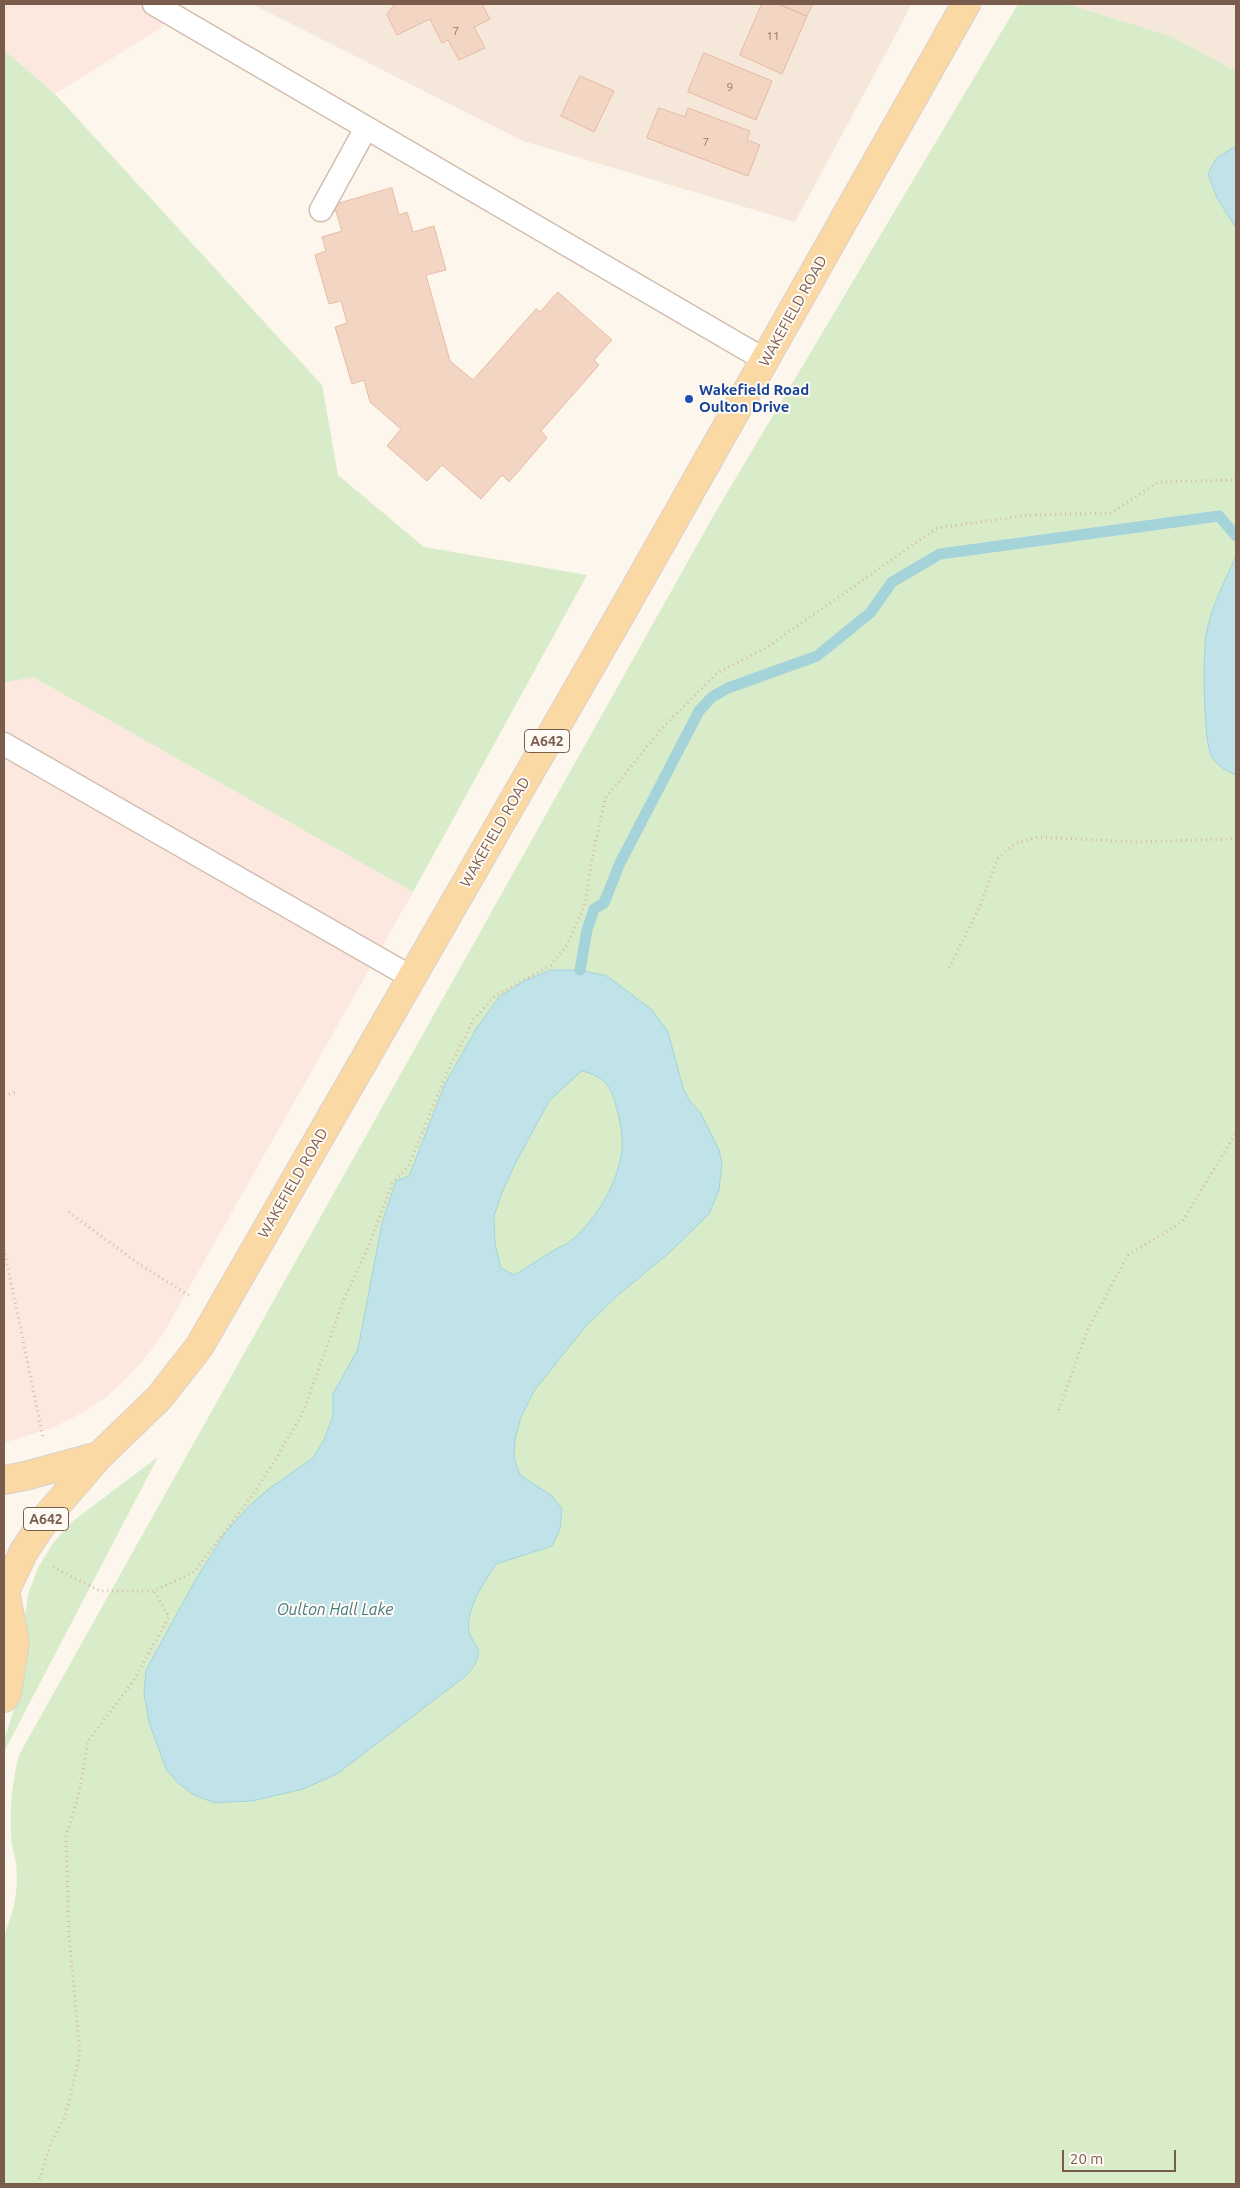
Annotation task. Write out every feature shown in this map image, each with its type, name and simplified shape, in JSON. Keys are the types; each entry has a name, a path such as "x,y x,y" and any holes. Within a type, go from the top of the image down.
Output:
{"main road":[{"name":"WAKEFIELD ROAD","path":"99,1456 159,1398 199,1347 765,360 966,4"},
{"name":"A642","path":"4,1480 99,1456"},
{"name":"A642","path":"4,1698 7,1692 15,1642 5,1588 24,1551 49,1514 99,1456"}],"lane":[{"path":"154,4 765,360"},
{"path":"321,210 366,128"},
{"path":"4,744 411,977"}],"path":[{"path":"24,1551 100,1591 154,1590 194,1572 254,1493 303,1412 344,1299 366,1252 381,1209 393,1182 408,1167 449,1068 474,1019 495,996 551,965 567,945 585,904 591,864 605,799 662,728 717,673 766,648 936,528 1030,514 1111,513 1158,482 1233,480 1236,477"},
{"path":"949,968 982,902 997,859 1014,844 1037,838 1134,842 1230,839 1236,837"},
{"path":"4,1095 16,1092"},
{"path":"1059,1410 1087,1331 1128,1255 1182,1222 1236,1133"},
{"path":"69,1212 138,1264 218,1313"},
{"path":"4,1249 44,1440"},
{"path":"38,2184 52,2140 65,2117 80,2054 69,1934 66,1837 79,1793 88,1741 132,1683 169,1617 154,1590"}],"shaded area":[{"path":"4,4 180,4 159,29 55,94 4,50"},
{"path":"252,4 911,4 795,222 523,141"},
{"path":"1067,4 1236,4 1236,71 1171,36"},
{"path":"33,677 413,892 163,1334 146,1357 105,1398 80,1414 54,1427 4,1443 4,683"}],"green space":[{"path":"1018,4 1067,4 1171,36 1236,71 1236,2184 4,2184 4,1935 11,1918 16,1891 17,1873 12,1840 11,1812 13,1784 19,1755 715,513"},
{"path":"4,50 55,94 322,385 338,475 424,547 587,575 413,892 33,677 4,683"},
{"path":"158,1457 4,1752 4,1740 22,1685 26,1653 24,1624 28,1595 38,1568 53,1543 73,1521"}],"water":[{"path":"1236,146 1236,228 1217,198 1208,174 1216,159"},
{"path":"1236,556 1236,775 1216,763 1209,748 1205,717 1204,678 1208,625"},
{"name":"Oulton Hall Lake","path":"551,970 580,970 607,976 652,1010 668,1032 683,1088 690,1101 700,1112 719,1150 722,1164 719,1190 709,1214 669,1253 617,1296 585,1327 534,1391 521,1417 515,1439 514,1458 520,1475 552,1496 562,1509 560,1529 552,1546 496,1564 476,1598 469,1619 470,1635 478,1650 478,1656 467,1675 337,1774 303,1789 252,1801 215,1803 194,1795 178,1783 166,1769 149,1722 144,1693 146,1670 196,1579 225,1533 249,1506 270,1488 313,1458 324,1440 333,1416 333,1394 358,1349 382,1223 396,1181 409,1176 445,1084 476,1029 499,997 524,981","holes":["582,1071 590,1073 606,1084 615,1102 621,1130 622,1146 616,1175 604,1200 581,1232 568,1243 514,1275 501,1268 495,1244 494,1216 501,1195 515,1164 549,1101"]}],"building":[{"path":"395,4 482,4 490,19 474,27 485,48 459,60 448,40 442,43 430,19 397,35 387,15"},
{"path":"762,4 778,4 807,16 782,74 740,55"},
{"path":"778,4 813,4 807,16"},
{"path":"704,53 772,81 756,120 688,92"},
{"path":"580,76 614,91 594,132 561,116"},
{"path":"659,108 685,117 688,108 750,131 747,140 760,145 748,176 647,138"},
{"path":"392,188 399,215 407,212 413,232 434,226 446,270 426,275 450,361 473,380 536,309 540,312 558,292 612,340 594,360 599,365 541,431 547,438 509,482 502,475 481,499 442,465 427,481 387,446 401,429 370,402 364,380 352,384 335,327 347,323 341,301 329,304 315,255 326,251 322,237 342,231 334,205"}],"waterway":[{"path":"580,970 587,930 594,909 604,903 620,863 699,711 712,697 728,688 817,656 870,613 892,582 940,554 1219,516 1236,536"}],"place":[{"name":"Wakefield Road Oulton Drive","path":"689,399"}]}
